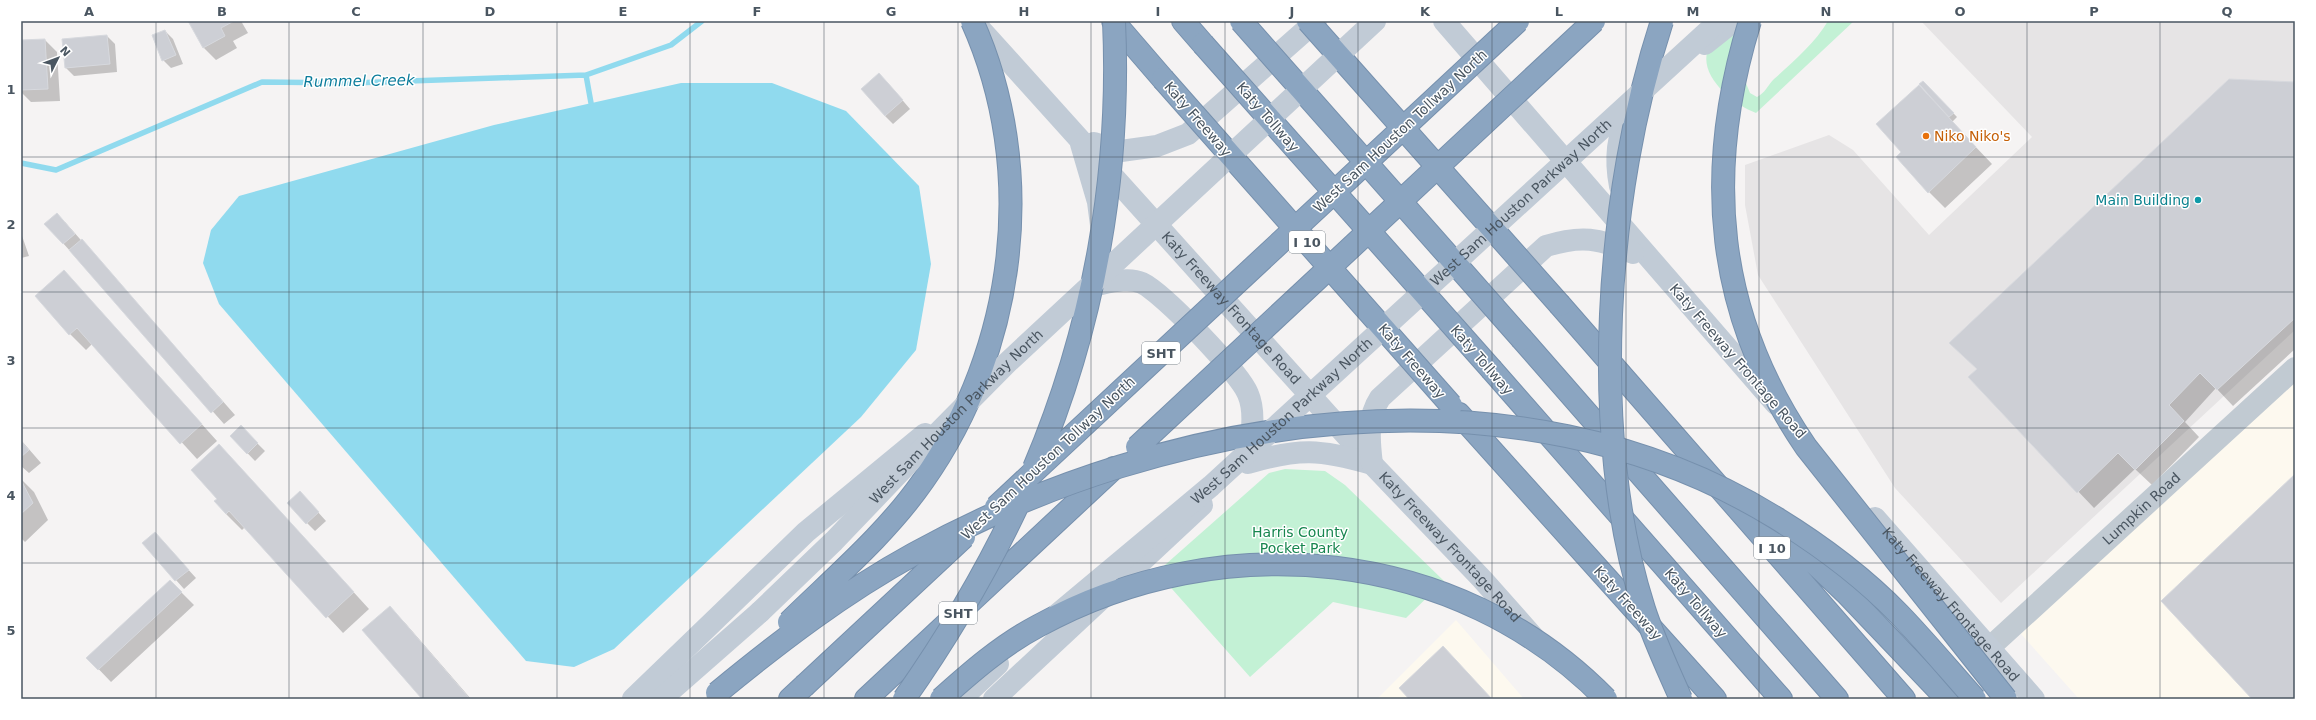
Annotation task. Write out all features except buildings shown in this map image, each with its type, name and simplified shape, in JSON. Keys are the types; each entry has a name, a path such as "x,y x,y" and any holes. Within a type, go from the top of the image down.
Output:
{"highway":[{"path":"713,696 878,535 903,507 940,456 958,423 978,380 1000,309 1006,274 1010,210 1010,175 1000,108 979,37 972,21"},
{"path":"904,699 948,634 976,588 1005,533 1037,460 1070,370 1104,225 1114,120 1114,21"},
{"name":"Katy Freeway","path":"1114,21 1162,79 1451,405 1715,699"},
{"name":"Katy Tollway","path":"1183,21 1781,699"},
{"path":"1241,21 1837,699"},
{"name":"I 10","path":"1308,21 1560,305 1904,699"},
{"name":"West Sam Houston Tollway North","path":"797,692 1518,21"},
{"name":"SHT","path":"866,699 1594,21"},
{"path":"1662,21 1643,90 1632,142 1621,209 1613,288 1612,406 1614,451 1620,503 1631,560 1644,610 1681,699"},
{"path":"1750,21 1733,81 1727,118 1723,183 1727,249 1735,290 1752,346 1765,378 1787,419 1806,447 2006,699"},
{"path":"1641,398 1846,593 1947,699"},
{"path":"713,696 772,648 829,606 891,567 983,520 1047,491 1125,465 1216,442 1308,427 1357,423 1442,422 1488,424 1532,429 1602,443 1649,458 1741,498 1814,543 1875,591 1914,630 1975,699"},
{"path":"941,699 988,659 1038,626 1089,601 1122,588 1187,571 1224,566 1287,563 1331,567 1388,577 1418,584 1472,605 1542,645 1606,699"}],"main road":[{"name":"Katy Freeway Frontage Road","path":"972,21 1372,464 1482,579 1589,699"},
{"path":"1079,139 1121,151 1157,146 1188,134 1316,21"},
{"name":"West Sam Houston Parkway North","path":"661,699 760,612 834,542 918,452 1007,364 1375,21"},
{"path":"633,699 806,532 979,388 1097,285 1162,231 1383,21"},
{"name":"Katy Freeway Frontage Road","path":"1444,21 1659,270 2034,699"},
{"name":"West Sam Houston Parkway North","path":"962,699 998,664 1211,486 1719,21"},
{"path":"994,699 1570,166 1629,112 1734,21"},
{"path":"1629,112 1621,133 1617,154 1619,185 1635,230 1659,270"},
{"path":"1079,139 1098,202 1103,242 1097,285"},
{"path":"1248,464 1282,453 1307,452 1335,454 1372,464 1370,442 1371,417 1380,398 1546,246 1568,239 1588,238 1616,245 1638,254 1659,270"},
{"path":"1097,285 1124,280 1141,282 1161,295 1239,378 1249,395 1252,419 1248,464"}],"street":[{"name":"Lumpkin Road","path":"1988,648 2295,368"}],"shaded area":[{"path":"1921,21 2295,21 2295,330 2001,603 1895,488 1758,275 1745,205 1745,165 1829,135 1853,150 1929,235 2032,137"},
{"path":"2295,368 2295,699 2079,699 2013,625"},
{"path":"1456,620 1524,699 1377,699"}],"green space":[{"path":"1743,21 1743,76 1750,93 1757,97 1810,45 1828,21 1854,21 1756,113 1738,104 1721,89 1709,72 1706,62 1707,53"},
{"name":"Harris County Pocket Park","path":"1285,469 1325,471 1345,485 1444,581 1406,618 1333,602 1250,677 1157,572 1269,473"}],"water":[{"path":"681,83 772,83 846,111 919,186 931,264 916,350 861,417 614,649 574,667 526,661 219,304 203,263 211,230 239,196 494,125"}],"waterway":[{"name":"Rummel Creek","path":"21,163 56,170 262,82 352,83 586,75 671,45 702,21"},
{"path":"586,75 591,103"}],"place":[{"name":"Niko Niko's","path":"1926,136"},
{"name":"Main Building","path":"2198,200"}]}
